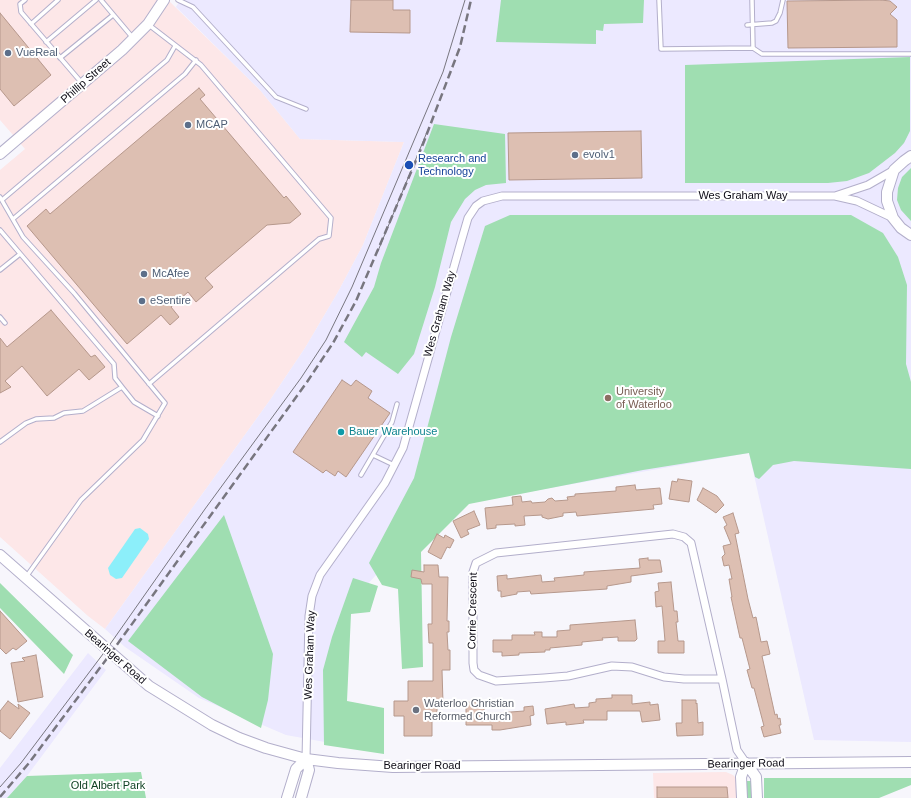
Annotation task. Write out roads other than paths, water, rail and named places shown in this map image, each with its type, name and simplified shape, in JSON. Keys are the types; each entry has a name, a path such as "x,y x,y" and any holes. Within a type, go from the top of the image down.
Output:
{"street":[{"name":"Phillip Street","path":"0,154 134,39 148,24 164,0"},
{"path":"910,156 894,170 887,192 887,201 893,218 908,233 911,242"},
{"name":"Wes Graham Way","path":"835,196 868,185 894,170"},
{"name":"Wes Graham Way","path":"306,759 309,616 312,596 320,575 385,484 403,448 468,218 471,212 483,201 502,196 835,196 857,201 893,218"},
{"name":"Corrie Crescent","path":"722,679 684,679 664,677 632,667 612,666 560,676 496,681 479,676 474,670 473,662 472,572 476,563 496,553 673,534 684,537 691,543 722,679 736,750 746,763"},
{"name":"Bearinger Road","path":"0,555 149,686 212,725 239,738 266,748 306,759 338,764 393,767 911,762"},
{"path":"287,798 296,769 306,759"},
{"path":"301,798 308,770 306,759"},
{"path":"742,798 741,777 746,763"},
{"path":"746,763 756,777 757,798"}],"lane":[{"path":"25,0 20,4 21,12 83,84"},
{"path":"31,24 58,0"},
{"path":"46,42 96,0"},
{"path":"101,0 134,39"},
{"path":"178,0 194,7 276,98 306,109"},
{"path":"659,0 661,49 753,48 762,54 911,54"},
{"path":"752,0 753,48"},
{"path":"747,26 772,23 776,21 780,13 783,0"},
{"path":"60,58 113,14"},
{"path":"148,24 175,46 196,60 331,218 329,236 319,239 149,384"},
{"path":"26,578 82,500 143,440 166,403 74,294 23,237 1,199 167,60 175,46"},
{"path":"13,219 185,74 196,60"},
{"path":"0,230 114,364 115,378 134,402 158,416"},
{"path":"0,270 20,254"},
{"path":"0,317 5,323"},
{"path":"0,442 26,423 36,419 54,418 64,413 83,411 122,387"},
{"path":"361,475 392,422 397,404"},
{"path":"373,455 394,465"}],"water":[{"path":"140,528 148,534 149,539 122,578 116,579 110,575 108,568 135,529"}],"tram line":[{"path":"0,787 21,763 106,650 205,509 301,378 326,340 352,287 443,72 465,0"},
{"path":"378,251 427,132"}],"railway":[{"path":"0,797 29,763 111,653 307,382 333,343 356,301 423,144 460,47 471,0"}],"place":[{"name":"VueReal","path":"8,53"},
{"name":"MCAP","path":"188,125"},
{"name":"evolv1","path":"575,155"},
{"name":"Research and Technology","path":"409,165"},
{"name":"McAfee","path":"144,274"},
{"name":"eSentire","path":"142,301"},
{"name":"University of Waterloo","path":"608,398"},
{"name":"Bauer Warehouse","path":"341,432"},
{"name":"Waterloo Christian Reformed Church","path":"416,710"}],"park label":[{"name":"Old Albert Park","path":"108,786"}]}
